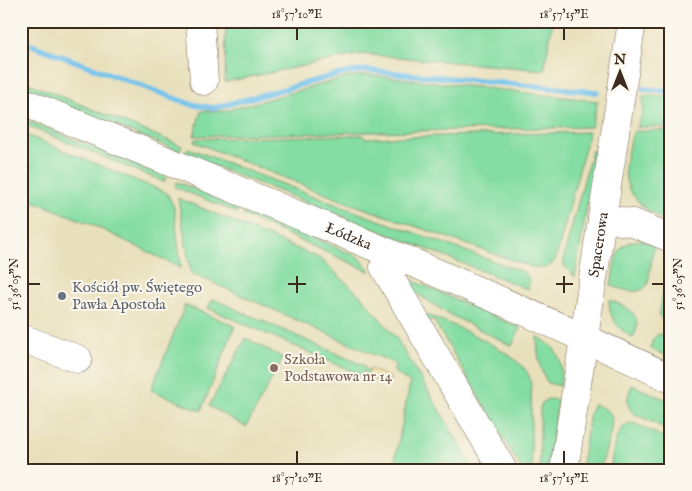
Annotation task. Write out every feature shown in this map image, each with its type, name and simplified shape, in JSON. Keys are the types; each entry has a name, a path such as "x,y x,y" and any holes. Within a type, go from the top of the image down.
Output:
{"street":[{"path":"200,21 204,81"},
{"name":"Spacerowa","path":"564,470 632,21"},
{"name":"Łódzka","path":"21,101 339,231 585,338 671,380"},
{"path":"602,218 634,223 671,238"},
{"path":"384,267 503,470"},
{"path":"21,338 78,358"}],"green space":[{"path":"227,21 553,21 544,70 361,54 225,82"},
{"path":"365,75 598,101 591,127 194,136 201,111 225,111 348,77"},
{"path":"21,80 182,146 179,151 21,88"},
{"path":"643,96 671,97 671,127 637,127 643,111"},
{"path":"21,118 166,177 164,182 21,123"},
{"path":"671,130 671,198 662,219 648,210 631,192 625,171 626,159 634,131"},
{"path":"589,132 556,258 548,267 541,268 529,266 346,202 194,142 195,139 362,135 365,138"},
{"path":"21,133 167,193 174,207 181,268 91,224 21,196"},
{"path":"188,148 348,209 524,272 529,278 528,289 184,154"},
{"path":"592,150 596,152 575,277 564,266 564,256"},
{"path":"177,182 240,208 238,213 175,187"},
{"path":"178,198 319,258 362,297 397,339 475,470 449,470 441,460 439,470 393,470 410,383 394,372 395,364 191,273"},
{"path":"245,210 359,257 371,272 243,215"},
{"path":"641,240 654,245 648,284 636,291 611,286 615,262 620,250 625,245"},
{"path":"671,253 671,325 662,320 659,314"},
{"path":"409,279 520,328 512,346 447,313 407,287 404,281"},
{"path":"213,299 365,366 364,369 369,371 368,375 363,372 361,375 208,308"},
{"path":"609,300 628,309 635,316 637,326 633,338 615,322 609,307"},
{"path":"185,305 235,326 201,411 151,390"},
{"path":"424,314 449,323 497,348 522,366 528,374 531,382 532,470 522,470 433,319 428,322"},
{"path":"667,333 671,335 671,358 650,348 653,339 657,335"},
{"path":"537,336 551,346 558,356 561,369 560,386 548,383 542,372"},
{"path":"246,338 283,358 246,427 209,406"},
{"path":"632,385 671,402 671,431 633,413 628,400"},
{"path":"547,399 558,400 547,470 540,470 540,408"},
{"path":"594,404 610,413 612,420 610,434 600,470 581,470 590,413"},
{"path":"630,423 671,441 671,470 610,470 617,436"}],"sand":[{"path":"370,369 391,378 387,386 367,376"}],"waterway":[{"path":"21,41 190,104 214,108 336,75 363,70 597,92"},
{"path":"643,89 671,91"}],"place":[{"name":"Kościół pw. Świętego Pawła Apostoła","path":"62,296"},
{"name":"Szkoła Podstawowa nr 14","path":"274,368"}]}
